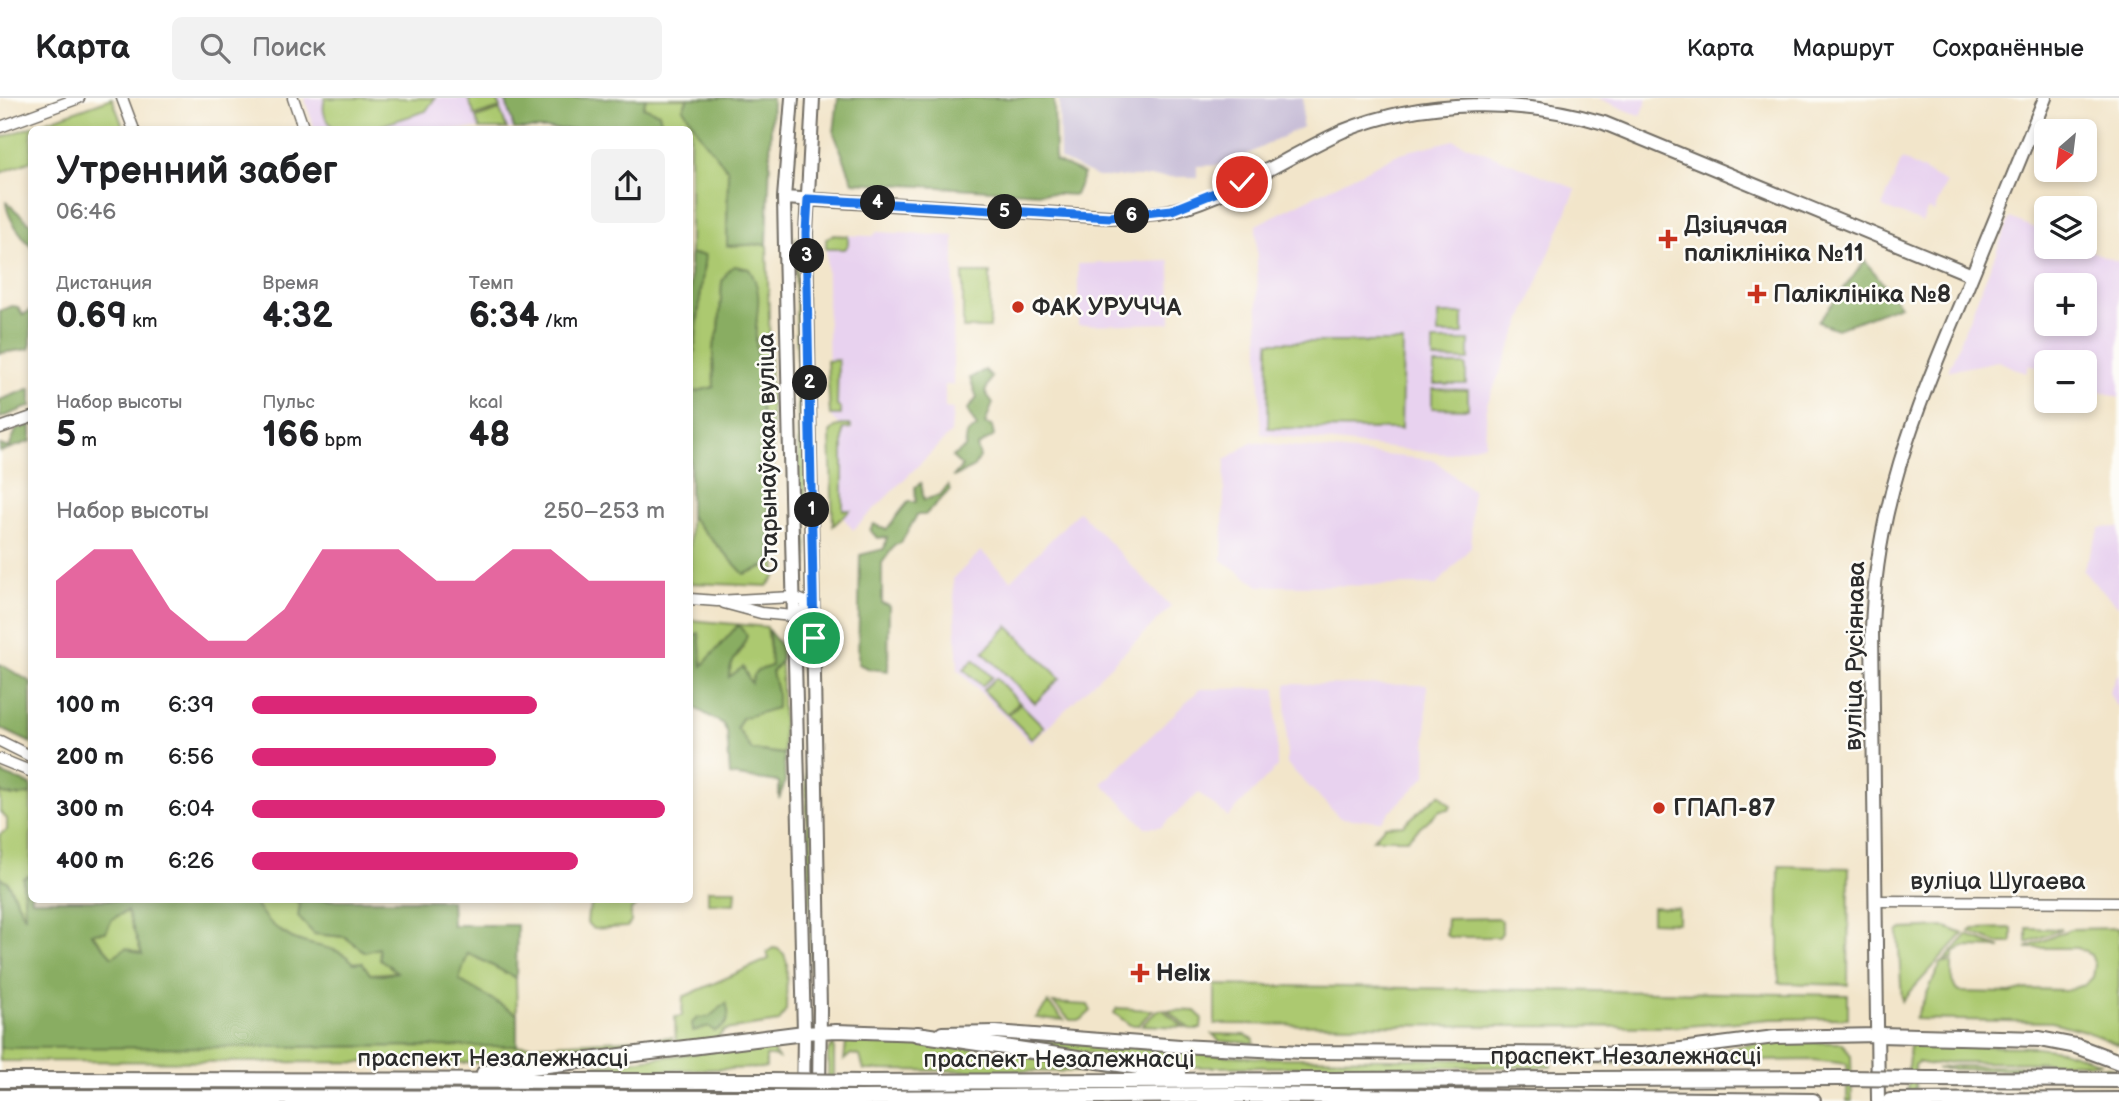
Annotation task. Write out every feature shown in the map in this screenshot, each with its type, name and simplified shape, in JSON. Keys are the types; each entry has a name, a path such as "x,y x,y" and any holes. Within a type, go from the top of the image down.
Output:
{"highway":[{"path":"427,1081 804,1032"},
{"path":"917,1034 1119,1065 1235,1088"},
{"path":"1878,1035 2040,1039 2076,1046 2119,1062"},
{"name":"праспект Незалежнасці","path":"0,1097 859,1098 1235,1088 1842,1078 2119,1080"},
{"name":"праспект Незалежнасці","path":"0,1080 862,1082 1813,1101"},
{"path":"1202,1101 1235,1088"},
{"path":"429,1097 462,1101"},
{"path":"1891,1101 2119,1100"}],"main road":[{"name":"Старынаўская вуліца","path":"792,98 784,198 804,1032 803,1101"},
{"name":"Старынаўская вуліца","path":"813,98 806,233 819,1101"},
{"name":"вуліца Русіянава","path":"1878,1101 1872,631 1877,555 1895,473 1923,393 2045,98"},
{"path":"784,198 1110,217 1145,215 1172,210 1205,199 1365,122 1409,109 1450,103 1495,101 1551,109 1592,119 1972,275"},
{"name":"праспект Незалежнасці","path":"804,1032 996,1032 1302,1052 1656,1054 1774,1037 1878,1035"}],"street":[{"path":"0,127 79,98"},
{"path":"122,98 132,126"},
{"path":"293,98 303,126"},
{"path":"0,428 28,418"},
{"path":"693,599 717,601 793,597 813,605"},
{"path":"717,601 761,613 793,616 813,605"},
{"path":"0,741 28,755"},
{"path":"0,760 28,770"},
{"name":"вуліца Шугаева","path":"1876,901 2119,902"}],"shaded area":[{"path":"304,98 505,98 513,126 314,126"},
{"path":"1059,98 1303,98 1302,127 1226,165 1197,166 1197,177 1097,177 1060,159"},
{"path":"1597,98 1648,98 1641,116"},
{"path":"1454,140 1576,189 1487,404 1485,444 1446,454 1261,434 1256,225 1400,153"},
{"path":"1902,159 1946,183 1934,212 1928,209 1922,222 1882,207"},
{"path":"2010,218 2034,228 2034,259 2097,259 2097,253 2119,262 2119,398 2097,390 2097,350 2034,350 2034,366 2029,364 2026,373 1998,361 1948,371"},
{"path":"877,232 954,236 953,385 945,385 945,408 953,409 951,433 853,530 843,517 843,428 830,415 826,239 832,235 873,236"},
{"path":"1170,261 1171,323 1078,325 1078,264"},
{"path":"1252,442 1434,460 1472,490 1471,547 1437,585 1259,586 1222,560 1225,460"},
{"path":"1079,511 1171,607 1031,743 958,670 953,579 981,551 1011,580"},
{"path":"2119,527 2119,607 2083,571 2100,528"},
{"path":"2119,671 2119,706 2115,705 2109,692"},
{"path":"1286,684 1427,685 1426,776 1381,821 1340,818 1287,764"},
{"path":"1276,688 1277,767 1228,817 1199,793 1161,827 1145,827 1102,783 1200,689"}],"green space":[{"path":"112,98 123,126 34,126"},
{"path":"325,98 435,98 426,111 379,126 332,126 323,108"},
{"path":"468,98 497,98 500,108 475,116"},
{"path":"505,98 646,98 643,107 659,113 662,126 513,126"},
{"path":"646,98 688,98 683,108 728,170 727,246 767,244 776,576 767,586 693,583 693,519 744,573 772,563 754,334 757,320 722,282 719,330 713,348 714,387 693,392 693,366 705,256 693,254 693,126 662,126 659,113 643,107"},
{"path":"688,98 772,98 767,244 727,246 728,170 702,138 683,108"},
{"path":"838,98 1054,98 1055,161 1084,174 1075,195 853,182 834,133"},
{"path":"500,110 506,126 479,126 476,118"},
{"path":"28,128 28,162 0,173 0,138"},
{"path":"6,202 28,221 28,243 19,232"},
{"path":"832,235 848,236 845,249 826,249 826,239"},
{"path":"796,238 797,294 802,321 807,565 799,484"},
{"path":"693,254 705,255 693,355"},
{"path":"1865,261 1900,305 1837,329 1818,322"},
{"path":"735,266 749,269 757,289 756,338 772,564 744,574 693,519 693,392 714,387 713,348 719,330 722,282 729,269"},
{"path":"963,273 990,273 990,328 963,328"},
{"path":"12,306 18,307 23,315 28,312 28,349 0,353 0,311"},
{"path":"1438,314 1463,314 1463,334 1438,334"},
{"path":"1433,341 1469,341 1469,360 1433,359"},
{"path":"1269,342 1403,342 1401,429 1268,428"},
{"path":"838,360 837,406 841,409 841,415 830,415 827,361"},
{"path":"1434,365 1466,365 1466,384 1434,384"},
{"path":"985,370 992,377 985,392 993,403 985,424 992,426 994,436 977,447 980,457 973,468 953,477 962,466 952,457 965,448 967,434 977,427 967,410 977,398 970,378"},
{"path":"28,389 28,407 0,418 0,400"},
{"path":"1432,389 1468,390 1468,409 1432,408"},
{"path":"851,425 851,428 843,429 843,510 850,510 833,526 830,433 835,427"},
{"path":"28,426 28,442 0,452 0,445 9,448 16,430"},
{"path":"921,483 924,500 940,495 948,485 950,490 925,515 917,515 901,543 895,545 882,563 882,603 889,606 888,671 870,669 858,664 860,555 884,549 887,537 877,538 870,530 874,524 886,530 908,502 916,502 915,487"},
{"path":"693,620 767,627 772,666 751,684 729,677 730,665 744,647 738,626 702,667 698,634 693,636"},
{"path":"738,625 747,635 731,666 729,677 743,667 751,683 756,671 771,666 769,631 781,646 781,661 772,672 777,692 777,708 742,718 737,728 752,750 784,754 785,782 779,799 779,782 730,775 727,732 723,724 695,708 697,695 693,680 693,636 699,633 702,666"},
{"path":"1008,626 1060,678 1035,703 983,652"},
{"path":"802,644 809,726 815,981 812,981"},
{"path":"974,659 992,677 982,686 964,669"},
{"path":"781,661 784,754 752,750 737,728 742,718 777,692 772,672"},
{"path":"0,664 28,680 28,742 0,728"},
{"path":"996,678 1019,702 1007,714 983,690"},
{"path":"693,680 697,695 695,708 693,707"},
{"path":"1020,703 1044,727 1032,739 1008,715"},
{"path":"0,773 28,784 28,794 15,796 0,791"},
{"path":"0,791 15,796 28,794 28,876 23,879 26,919 7,881 0,878 0,834 7,830 7,819 0,812"},
{"path":"1440,794 1451,806 1449,809 1440,810 1407,839 1373,839 1385,826 1403,825"},
{"path":"1779,866 1849,868 1848,985 1779,983"},
{"path":"28,876 28,903 254,903 276,928 288,936 334,950 354,963 362,962 370,974 383,975 397,972 380,959 379,948 365,952 345,937 314,934 298,917 299,903 451,903 452,925 517,925 516,978 468,953 459,980 517,1014 517,1046 0,1048 0,878 7,881 25,917 23,878","holes":["127,911 142,954 126,948 112,957 91,933 106,932 112,919"]},
{"path":"708,890 736,890 735,904 708,903"},
{"path":"253,903 299,903 314,934 345,937 365,952 379,948 398,972 370,974 362,962 354,963 292,938 269,923"},
{"path":"593,903 638,903 631,910 631,922 627,927 593,929 587,923"},
{"path":"1652,907 1678,908 1678,923 1652,922"},
{"path":"127,910 142,955 112,957 91,932 106,932 112,919"},
{"path":"1498,918 1502,921 1502,933 1499,937 1446,935 1447,919"},
{"path":"1946,927 1963,934 1902,1001 1898,932 1902,929"},
{"path":"2012,928 2012,943 1998,943 1970,932 1973,929"},
{"path":"2027,928 2062,929 2027,943"},
{"path":"2119,928 2119,1045 2085,1031 2052,1022 1915,1019 1941,963 1952,963 1952,981 1960,992 2066,990 2085,985 2093,977 2095,965 2091,955 2078,948 2026,948 2070,929"},
{"path":"1967,935 2001,948 1964,947 1954,953 1952,960 1944,961"},
{"path":"773,948 784,954 787,963 786,1010 779,1022 725,1030 715,1040 676,1044 675,1017 682,1016 683,997 769,959 767,952"},
{"path":"468,953 516,978 517,1014 459,980"},
{"path":"1215,985 1848,995 1848,1018 1771,1019 1676,1027 1215,1024"},
{"path":"726,1003 728,1017 722,1027 714,1031 709,1027 693,1031 692,1023 697,1018 709,1017"},
{"path":"1048,1003 1064,1020 1036,1018"},
{"path":"1053,1003 1088,1005 1091,1011 1081,1020 1070,1020"},
{"path":"1117,1008 1153,1010 1138,1025 1130,1025 1114,1013"},
{"path":"1158,1010 1163,1010 1184,1027 1142,1025"},
{"path":"1167,1010 1195,1011 1202,1018 1201,1029 1190,1029"},
{"path":"1213,1034 1246,1035 1254,1039 1254,1043 1219,1041"},
{"path":"672,1037 672,1043 520,1063 0,1061 0,1047 517,1046"},
{"path":"982,1037 1180,1049 1202,1054 1265,1058 1551,1060 1551,1067 1185,1067"},
{"path":"850,1039 905,1039 1132,1072 864,1070 860,1056 851,1054 844,1060 846,1043"},
{"path":"1770,1041 1842,1043 1851,1056 1852,1101 1847,1101 1847,1064 1813,1060 1583,1064 1658,1061"},
{"path":"834,1043 834,1101 828,1101 828,1052"},
{"path":"767,1044 778,1058 766,1056 766,1068 534,1073"},
{"path":"1910,1045 2036,1047 2061,1050 2102,1063 1953,1062 1932,1065 1918,1062 1914,1065 1916,1101 1908,1101"},
{"path":"1955,1066 2109,1067 2116,1071 1936,1069"}],"place":[{"name":"Дзіцячая паліклініка №11","path":"1668,239"},
{"name":"Паліклініка №8","path":"1757,294"},
{"name":"ФАК УРУЧЧА","path":"1018,307"},
{"name":"ГПАП-87","path":"1659,808"},
{"name":"Helix","path":"1140,973"}],"route":[{"path":"814,638 806,233 808,199 1110,217 1172,210 1242,182"}]}
